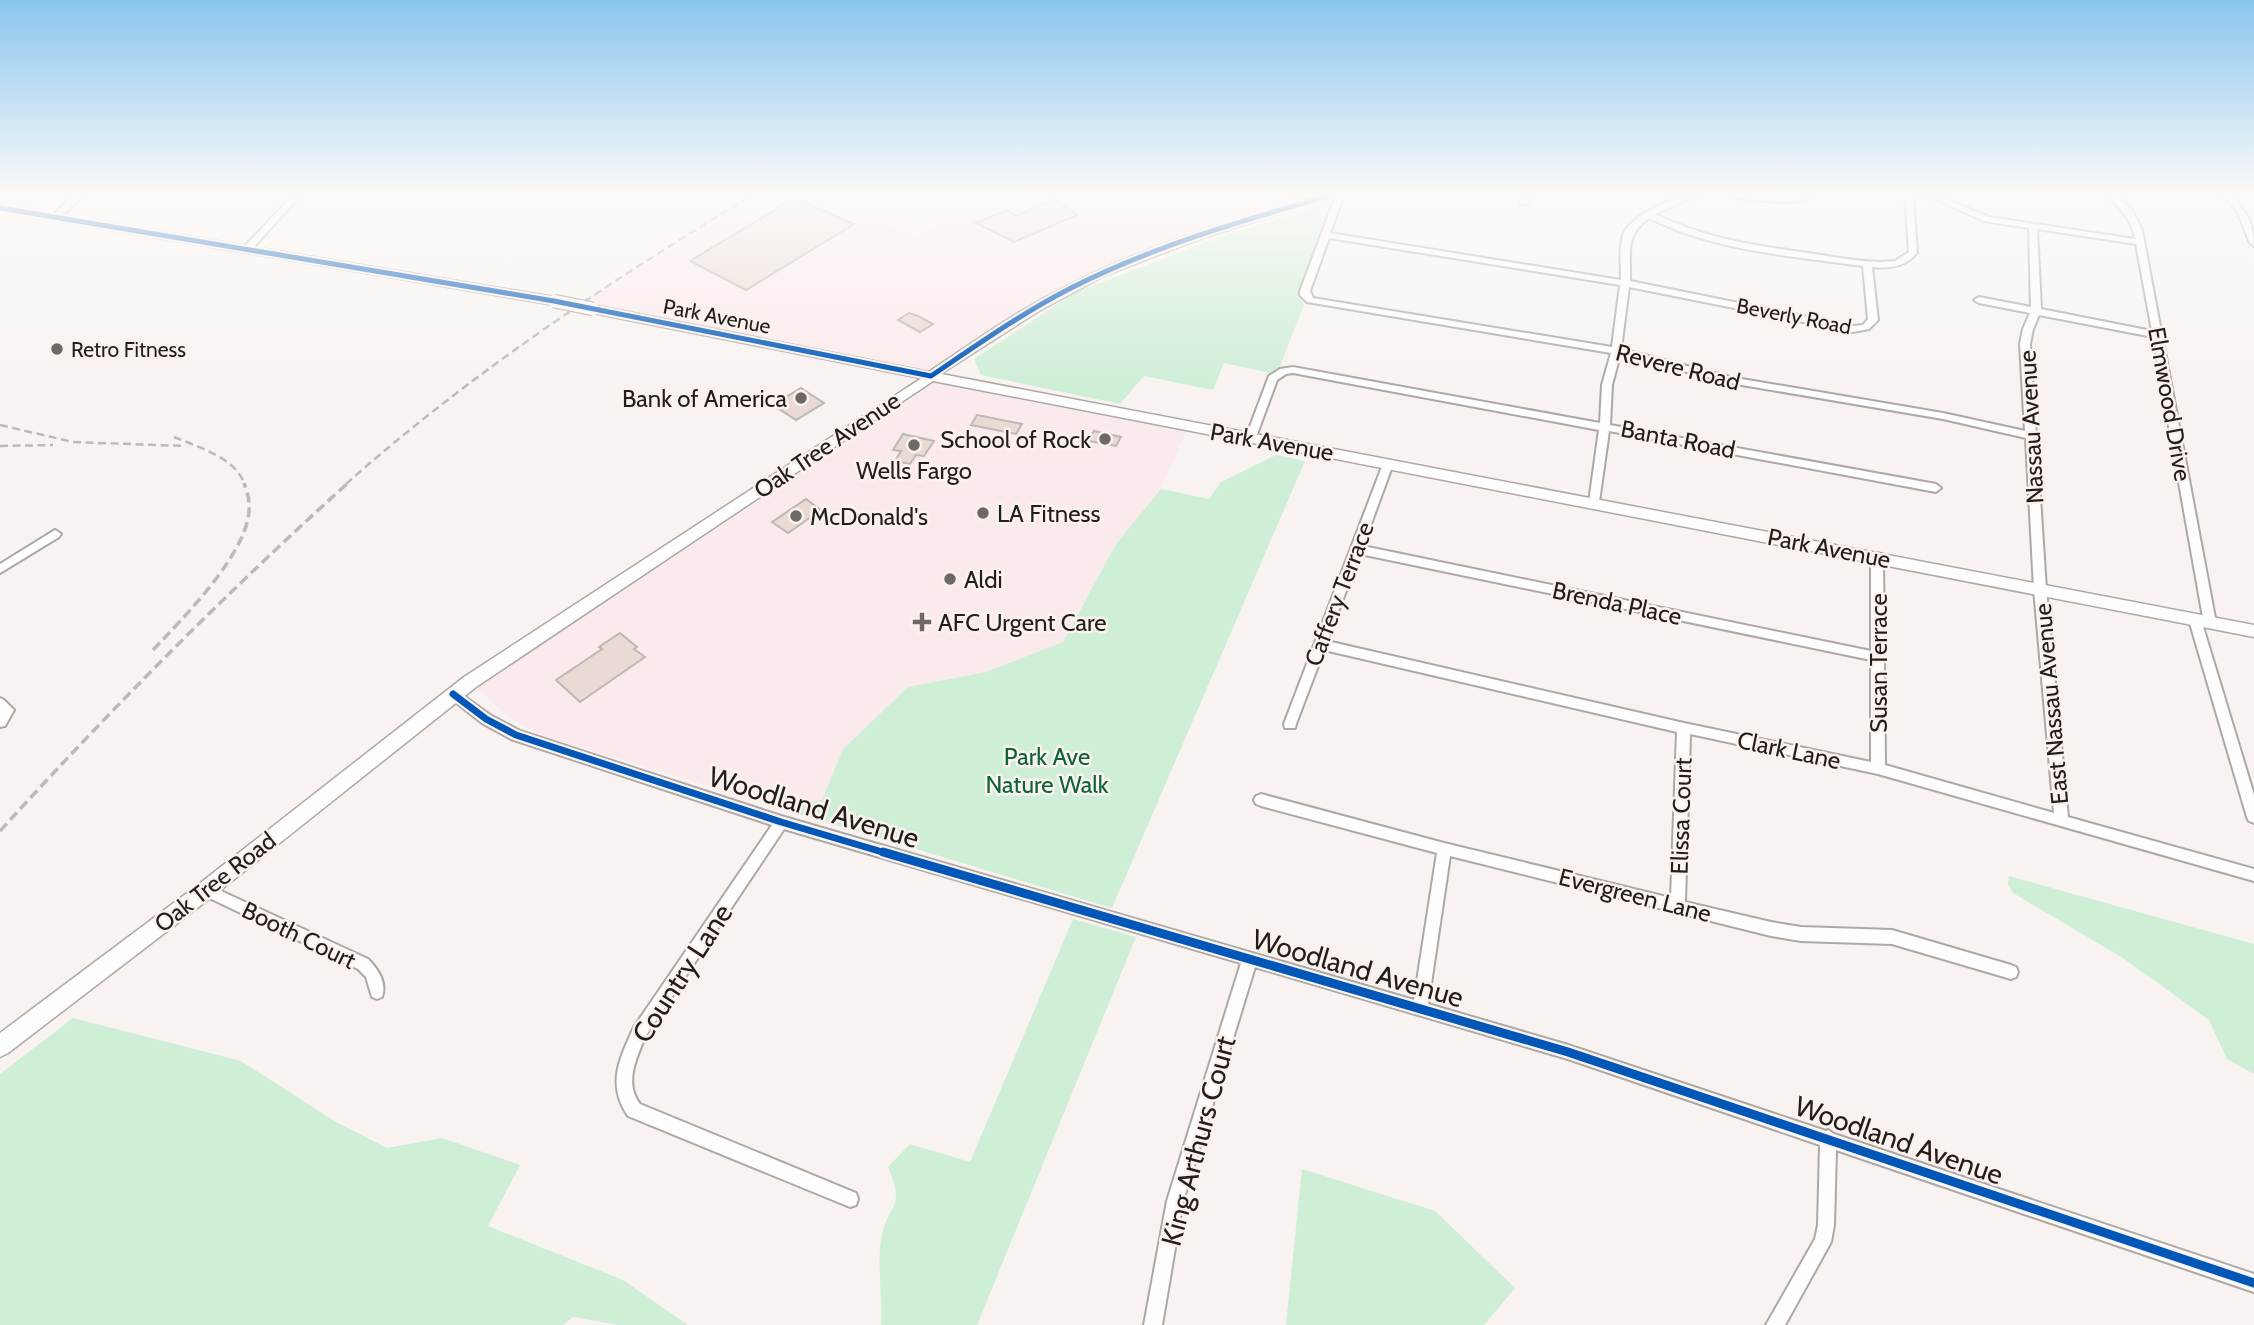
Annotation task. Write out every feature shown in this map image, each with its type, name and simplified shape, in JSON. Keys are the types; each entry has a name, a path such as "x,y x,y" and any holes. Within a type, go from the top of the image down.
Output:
{"main road":[{"name":"Park Avenue","path":"931,376 2254,631"},
{"name":"Oak Tree Avenue","path":"426,715 453,694 931,376"},
{"name":"Oak Tree Road","path":"0,1046 206,890 426,715"}],"street":[{"name":"Park Avenue","path":"293,257 554,301 931,376"},
{"name":"Oak Tree Avenue","path":"931,376 1048,301 1084,282 1148,257"},
{"path":"1317,257 1305,291 1310,300 1323,304"},
{"name":"Beverly Road","path":"1464,257 1625,282 1853,329 1866,327 1873,320 1867,264"},
{"path":"1594,502 1605,425 1607,385 1616,351 1626,257"},
{"path":"1822,257 1867,264 1898,264 1908,257"},
{"name":"Nassau Avenue","path":"2034,257 2036,311 2025,344 2040,589"},
{"name":"Elmwood Drive","path":"2143,257 2202,621 2254,817"},
{"path":"1979,300 2157,335"},
{"name":"Revere Road","path":"1323,304 1616,351 1730,380 1943,416 2031,436"},
{"path":"1251,437 1273,378 1283,370 1419,393"},
{"name":"Banta Road","path":"1419,393 1605,425 1936,488"},
{"name":"Caffery Terrace","path":"1290,724 1388,464"},
{"path":"0,569 55,534"},
{"name":"Brenda Place","path":"1356,549 1878,657"},
{"name":"Susan Terrace","path":"1877,557 1878,769"},
{"name":"East Nassau Avenue","path":"2040,589 2062,819"},
{"name":"Clark Lane","path":"1319,644 1684,728 1878,769 2254,875"},
{"name":"Woodland Avenue","path":"453,694 486,719 516,735 780,822 1568,1052 2254,1283"},
{"path":"0,702 8,710 0,722"},
{"name":"Elissa Court","path":"1678,905 1684,728"},
{"name":"Evergreen Lane","path":"1261,800 1444,849 1801,934 1892,936 2011,972"},
{"name":"Country Lane","path":"780,822 639,1032 627,1061 623,1088 625,1101 634,1110 850,1199"},
{"path":"1420,1008 1444,849"},
{"name":"Booth Court","path":"206,890 363,964 373,974 377,992"},
{"name":"King Arthurs Court","path":"1153,1325 1175,1201 1250,958"},
{"path":"1775,1325 1823,1242 1826,1225 1828,1138"}],"shaded area":[{"path":"659,257 1152,257 1084,282 932,375 1188,427 1161,489 1116,544 1063,642 986,672 908,687 843,749 822,800 776,807 541,735 511,719 470,682 930,376 580,306"}],"green space":[{"path":"1168,257 1311,257 1298,295 1304,305 1280,366 1271,373 1224,363 1213,390 1144,376 1120,404 981,375 974,359 1076,292"},
{"name":"Park Ave Nature Walk","path":"1276,455 1305,461 1112,908 776,807 822,800 843,749 908,687 986,672 1063,642 1116,544 1161,489 1209,499 1221,482"},
{"path":"2009,876 2254,944 2254,1074 2227,1059 2209,1020 2123,958 2013,893 2008,884"},
{"path":"1073,919 1136,937 977,1325 881,1325 880,1245 896,1198 888,1167 910,1144 970,1162"},
{"path":"73,1018 241,1061 336,1122 387,1148 442,1138 520,1165 488,1226 623,1280 688,1325 619,1325 573,1317 563,1325 0,1325 0,1074"},
{"path":"1302,1169 1435,1211 1515,1288 1484,1325 1286,1325"}],"building":[{"path":"697,257 800,257 746,290 690,261"},
{"path":"909,313 933,324 920,332 898,320"},
{"name":"Bank of America","path":"801,388 824,403 796,420 773,405"},
{"path":"977,415 1022,424 1016,434 971,425"},
{"name":"School of Rock","path":"1094,431 1121,437 1116,446 1089,441"},
{"name":"Wells Fargo","path":"903,434 934,441 924,456 916,455 910,464 895,461 901,451 893,450"},
{"name":"McDonald's","path":"806,499 821,510 788,533 772,522"},
{"path":"620,633 645,657 580,702 556,680 602,649 599,647"}],"railway":[{"path":"346,484 492,366 654,257"},
{"path":"0,425 73,442 185,446"},
{"path":"174,437 204,449 234,467 244,484"},
{"path":"0,446 53,445"},
{"path":"153,650 213,582 240,541 247,522 249,504 244,483"},
{"path":"0,831 170,652 348,483"}],"cycle path":[{"path":"291,257 554,301 931,376 1035,308 1071,288 1140,257"},
{"path":"453,694 486,719 516,735 781,822 1568,1052 2254,1283"}],"place":[{"name":"Retro Fitness","path":"57,349"},
{"name":"Bank of America","path":"801,398"},
{"name":"School of Rock","path":"1105,439"},
{"name":"Wells Fargo","path":"914,445"},
{"name":"LA Fitness","path":"983,513"},
{"name":"McDonald's","path":"796,516"},
{"name":"Aldi","path":"950,579"},
{"name":"AFC Urgent Care","path":"922,622"}]}
